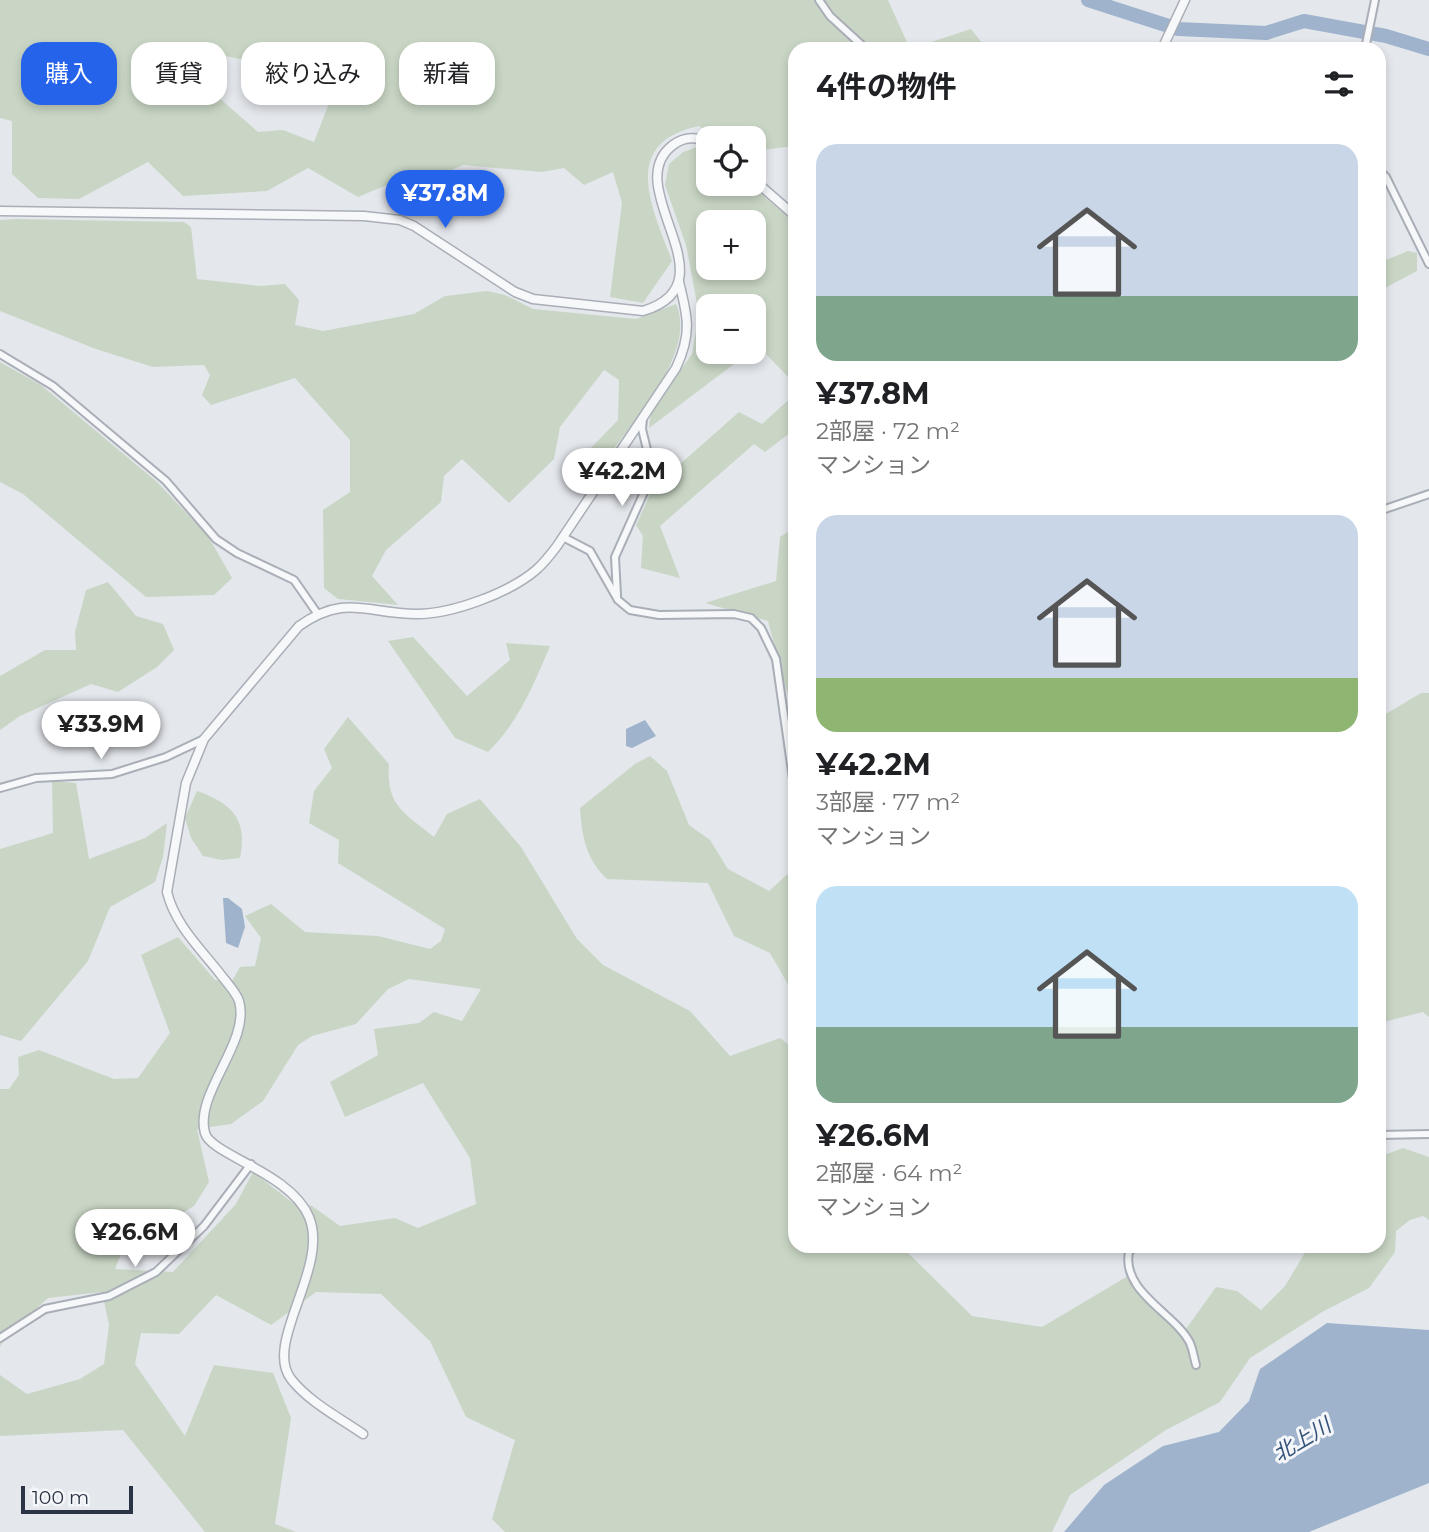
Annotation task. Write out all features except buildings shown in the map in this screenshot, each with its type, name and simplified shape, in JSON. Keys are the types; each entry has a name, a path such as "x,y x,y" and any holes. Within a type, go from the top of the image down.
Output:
{"street":[{"path":"819,0 830,16 858,42"},
{"path":"1367,42 1375,0"},
{"path":"1165,42 1183,4"},
{"path":"363,1434 301,1389 285,1368 284,1349 311,1264 313,1227 299,1198 251,1164 213,1144 205,1132 204,1115 240,1019 239,1001 180,924 171,908 167,892 186,783 204,739 299,626 317,613 334,607 357,607 416,614 465,605 535,571 563,537 685,349 688,330 679,282 681,267 656,170 664,154 684,139 696,138"},
{"path":"1386,177 1429,264"},
{"path":"766,190 788,210"},
{"path":"0,211 350,216 400,220 414,226 515,292 533,299 625,310 643,311 657,306 670,298 679,282"},
{"path":"0,354 53,386 166,481 216,539 237,553 294,580 317,613"},
{"path":"618,600 615,557 645,490 650,463 642,429 643,416"},
{"path":"1386,509 1429,494"},
{"path":"563,537 590,551 618,600 630,610 645,614 734,614 751,618 761,628 776,659 788,744"},
{"path":"0,788 36,778 112,774 166,757 204,739"},
{"path":"1386,1135 1429,1134"},
{"path":"0,1338 45,1309 109,1296 156,1272 204,1226 251,1164"},
{"path":"1129,1253 1129,1269 1147,1298 1189,1341 1196,1365"}],"green space":[{"path":"0,0 888,0 907,42 788,42 788,147 766,150 766,126 696,126 674,134 658,147 650,162 648,180 657,220 672,261 643,303 610,297 622,203 613,172 584,185 564,168 542,172 463,165 440,175 420,171 358,197 308,168 267,191 183,196 148,162 79,199 38,198 12,174 12,121 0,118"},
{"path":"971,29 981,42 931,42"},
{"path":"696,147 696,196 763,196 788,217 788,377 766,354 766,294 696,294 696,298 686,245 665,185 669,164 683,152"},
{"path":"0,220 184,222 191,227 197,279 261,286 285,284 299,300 295,325 323,331 414,314 445,296 487,291 505,295 533,309 636,319 676,304 680,324 677,346 656,392 596,472 591,470 589,450 618,420 619,380 604,370 560,427 554,459 509,503 462,459 444,476 441,502 386,550 372,576 398,605 338,599 324,588 323,510 350,492 350,440 295,378 211,405 202,395 210,375 204,365 153,367 96,349 0,311"},
{"path":"1408,251 1417,253 1417,271 1386,287 1386,260"},
{"path":"696,331 696,364 734,364 649,428 651,411 692,354"},
{"path":"0,362 41,385 157,482 208,536 232,578 214,595 146,597 23,494 0,482"},
{"path":"788,400 788,435 765,452 754,444 660,526 680,578 641,568 643,536 636,525 653,488 739,412 762,424"},
{"path":"788,532 788,696 768,621 705,603 776,581 780,537"},
{"path":"108,582 136,616 163,624 174,650 157,667 118,692 91,684 20,716 0,730 0,676 45,650 76,650 75,632 86,590"},
{"path":"413,637 467,696 510,660 506,643 550,646 517,716 488,752 455,738 388,641"},
{"path":"1421,693 1429,693 1429,1017 1423,1012 1386,1021 1386,714"},
{"path":"348,717 389,764 391,790 399,807 434,837 447,814 480,799 521,847 577,939 603,965 690,1011 730,1056 780,1038 788,1044 788,1253 908,1253 972,1316 1042,1327 1128,1276 1186,1329 1216,1287 1237,1291 1261,1310 1285,1286 1305,1253 1386,1253 1386,1154 1403,1148 1429,1157 1429,1220 1423,1216 1410,1220 1396,1231 1395,1252 1369,1288 1322,1312 1250,1358 1220,1402 1166,1430 1070,1495 1052,1532 505,1532 492,1519 515,1440 466,1417 430,1341 381,1294 316,1292 271,1325 216,1295 179,1334 141,1333 135,1364 185,1436 214,1365 273,1373 291,1418 275,1524 296,1532 205,1532 123,1430 0,1436 0,1375 27,1394 80,1379 104,1364 109,1325 102,1292 48,1298 5,1337 0,1347 0,1089 9,1089 19,1075 18,1057 39,1050 114,1079 138,1078 170,1033 141,955 178,937 215,980 232,981 240,967 255,966 261,938 245,916 271,904 305,932 378,936 430,949 441,941 445,929 338,863 339,840 309,823 314,791 332,768 324,749","holes":["409,979 481,989 462,1021 434,1012 419,1023 374,1029 378,1055 330,1082 345,1117 423,1083 470,1158 476,1204 418,1228 395,1218 340,1226 312,1206 293,1203 253,1172 236,1204 173,1272 115,1269 123,1249 194,1206 209,1182 197,1129 231,1124 263,1101 298,1045 312,1036 356,1024 388,989"]},
{"path":"650,756 667,771 689,825 710,840 728,869 769,891 788,874 788,984 770,953 734,936 708,883 607,879 594,864 584,838 580,808 635,764"},
{"path":"52,781 76,783 89,859 145,838 167,823 163,857 155,882 110,907 88,961 21,1041 0,1035 0,849 53,833"},
{"path":"197,791 220,801 235,815 242,833 240,858 222,860 203,856 191,838 185,818"}],"water":[{"path":"645,720 656,736 632,748 626,746 626,729"},
{"path":"223,898 228,898 242,909 245,927 238,948 226,943"},
{"name":"北上川","path":"1327,1323 1429,1330 1429,1483 1309,1532 1064,1532 1104,1485 1163,1446 1219,1432 1249,1401 1260,1369"}],"waterway":[{"path":"1088,0 1178,29 1266,33 1304,21 1386,36 1429,49"}]}
